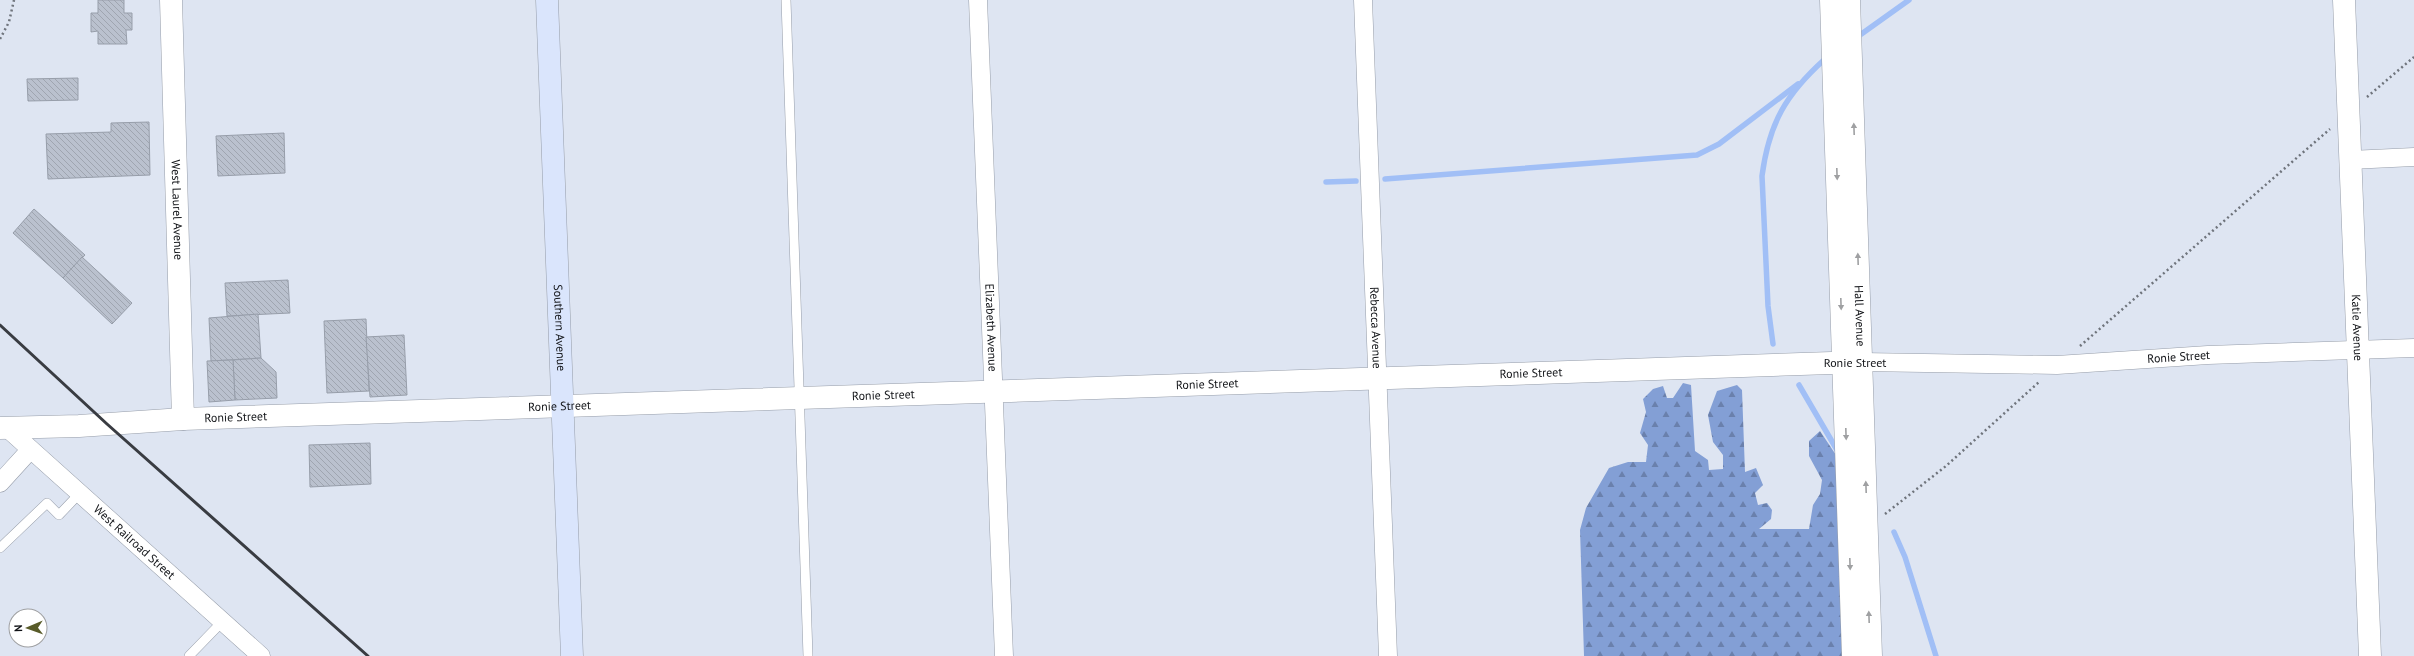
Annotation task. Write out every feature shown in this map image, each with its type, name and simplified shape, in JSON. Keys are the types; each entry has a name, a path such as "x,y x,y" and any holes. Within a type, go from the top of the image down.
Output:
{"main road":[{"name":"Southern Avenue","path":"547,0 572,656"}],"street":[{"name":"West Laurel Avenue","path":"171,0 184,419"},
{"name":"Elizabeth Avenue","path":"978,0 1004,656"},
{"name":"Rebecca Avenue","path":"1364,0 1388,656"},
{"name":"Hall Avenue","path":"1831,0 1853,362 1866,516 1870,656"},
{"name":"Hall Avenue","path":"1848,0 1853,362 1853,656"},
{"name":"Katie Avenue","path":"2344,0 2370,656"},
{"path":"2350,160 2414,157"},
{"name":"Ronie Street","path":"4,428 79,426 184,419 799,400 994,391 1853,362 2057,365 2208,355 2414,348"},
{"name":"West Railroad Street","path":"4,428 261,656"},
{"path":"0,483 30,450"}],"lane":[{"path":"786,0 808,656"},
{"path":"0,548 47,503 59,515 79,494"},
{"path":"189,656 222,622"}],"path":[{"path":"0,39 9,22 14,0"},
{"path":"1866,516 1887,514 1946,466 2057,365 2414,57"}],"green space":[{"path":"1683,383 1691,385 1695,451 1708,460 1709,470 1723,469 1723,455 1713,442 1708,415 1717,391 1737,385 1742,390 1745,472 1756,468 1763,485 1755,493 1758,505 1767,503 1772,510 1771,519 1759,529 1809,529 1813,505 1820,494 1822,480 1809,456 1809,441 1820,431 1844,467 1846,656 1584,656 1580,530 1586,508 1609,468 1628,462 1646,462 1648,445 1640,433 1646,412 1643,399 1653,389 1663,386 1667,398 1673,398"}],"building":[{"path":"98,0 124,0 124,13 132,13 132,30 126,30 127,44 98,44 98,31 91,32 91,13 98,13"},
{"path":"78,78 78,100 28,101 27,79"},
{"path":"149,122 150,175 48,179 46,134 111,132 111,123"},
{"path":"284,133 285,173 218,176 216,136"},
{"path":"34,209 85,255 63,278 13,233"},
{"path":"82,257 132,303 112,324 63,278"},
{"path":"288,280 290,313 227,316 225,283"},
{"path":"258,314 261,358 211,361 209,318"},
{"path":"366,319 369,391 327,393 324,321"},
{"path":"404,335 407,395 370,397 366,337"},
{"path":"261,358 276,372 277,398 235,400 233,360"},
{"path":"233,360 235,400 209,402 207,361"},
{"path":"370,443 371,484 310,487 309,445"}],"waterway":[{"path":"1860,35 1909,0"},
{"path":"1773,344 1768,306 1762,176 1765,157 1769,140 1775,125 1790,97 1811,72 1825,59"},
{"path":"1385,179 1697,155 1719,144 1798,84"},
{"path":"1326,182 1356,181"},
{"path":"1799,385 1837,450"},
{"path":"1894,532 1905,557 1936,656"}],"railway":[{"path":"0,325 107,424 368,656"}]}
